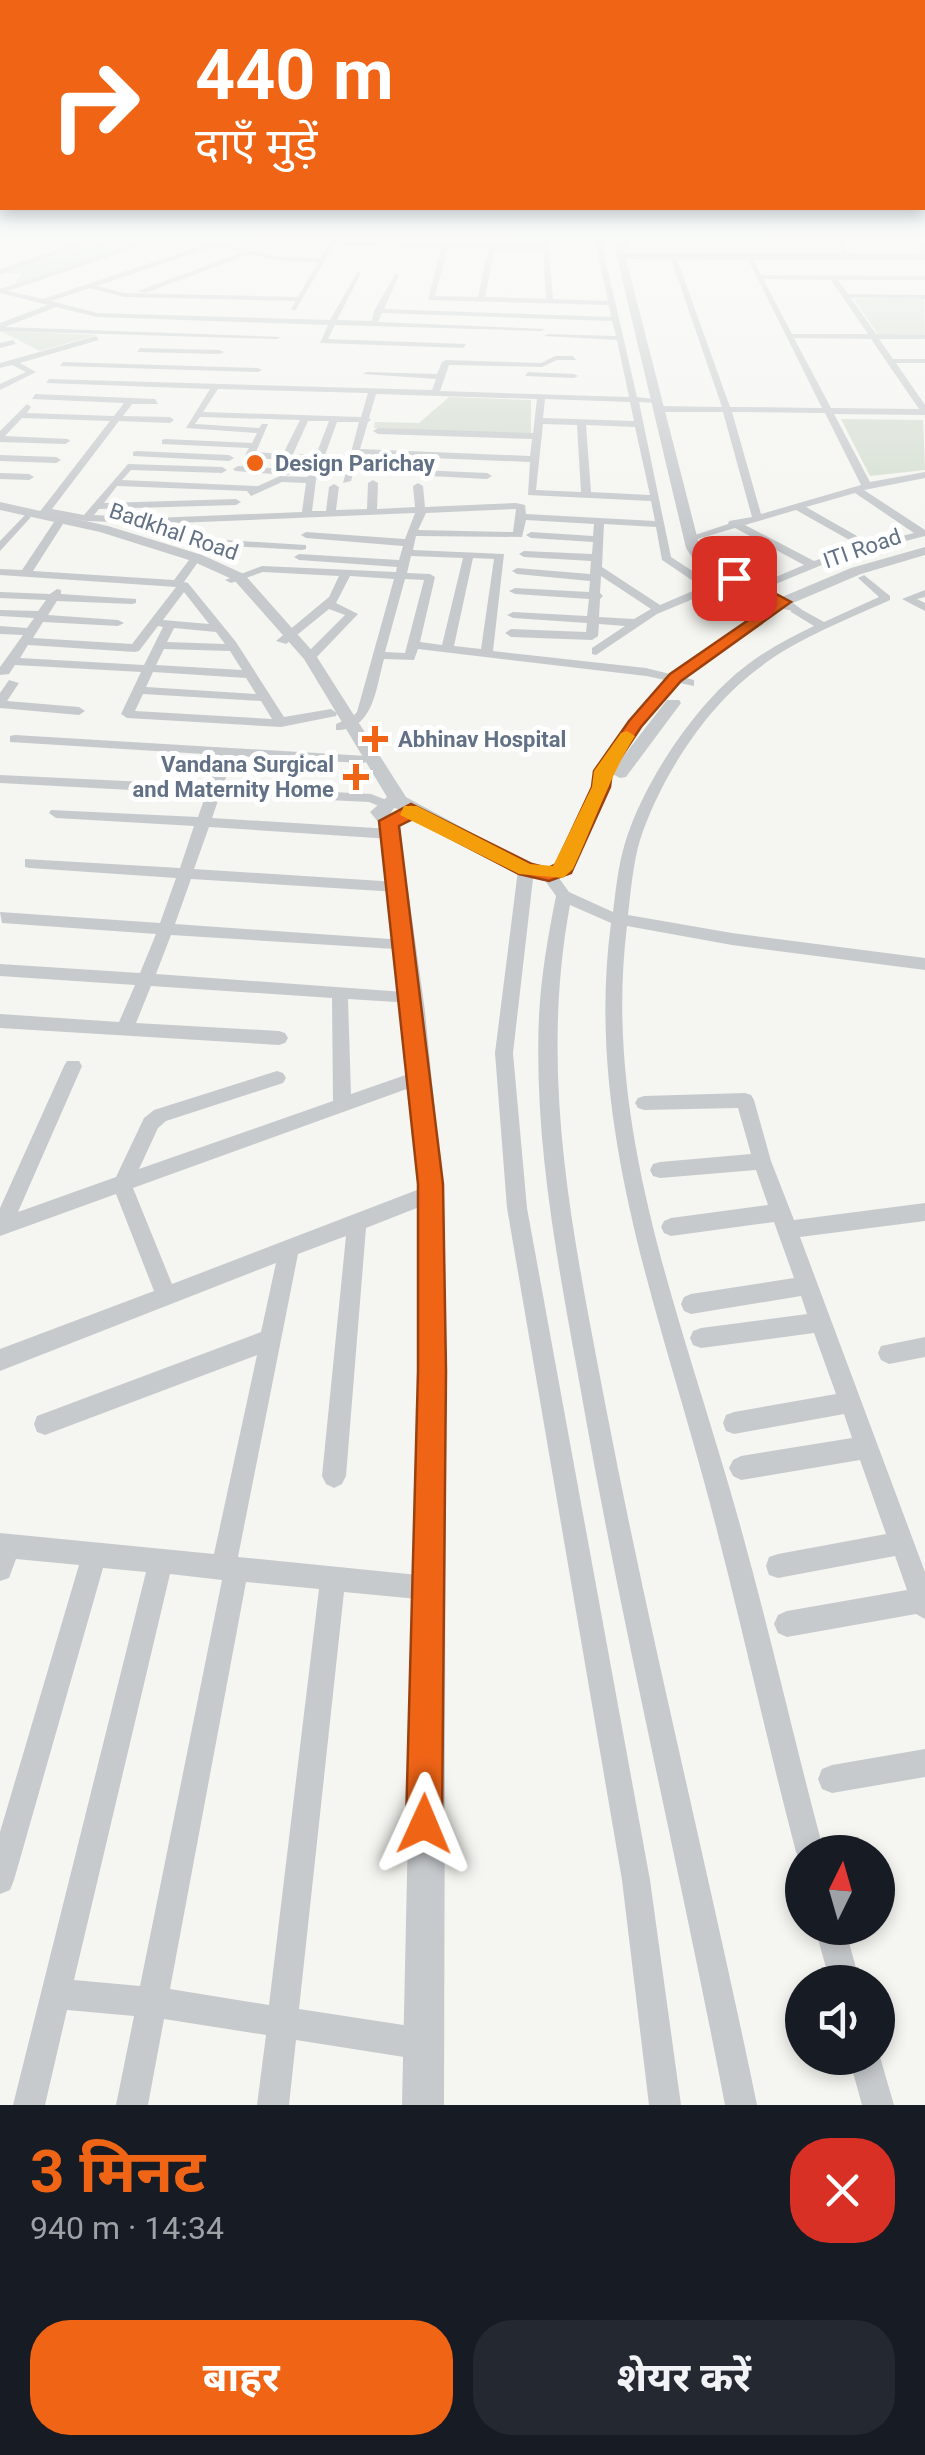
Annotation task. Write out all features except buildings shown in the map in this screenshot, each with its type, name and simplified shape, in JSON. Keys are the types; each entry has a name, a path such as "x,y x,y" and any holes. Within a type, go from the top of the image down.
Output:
{"street":[{"path":"5,334 13,342 42,353"},
{"path":"0,366 104,334"},
{"path":"94,347 105,334"},
{"path":"110,382 153,334"},
{"path":"162,334 277,338"},
{"path":"247,388 279,334"},
{"path":"327,334 323,342 463,346"},
{"path":"356,343 362,334"},
{"path":"385,344 390,334"},
{"path":"415,345 419,334"},
{"path":"458,367 466,334"},
{"path":"560,334 621,338"},
{"path":"620,334 666,558 732,601"},
{"path":"642,334 691,538 700,560 824,627"},
{"path":"701,334 727,410 756,516"},
{"path":"207,369 232,336"},
{"path":"573,336 578,398"},
{"path":"924,533 861,487 830,411 789,336 925,337"},
{"path":"875,336 925,411"},
{"path":"0,346 13,342"},
{"path":"140,350 220,352"},
{"path":"458,367 542,364 554,358 573,358"},
{"path":"65,441 0,437 5,424 19,415 66,361 122,367 258,370"},
{"path":"891,361 925,361"},
{"path":"0,387 32,372 12,362"},
{"path":"436,393 444,363 574,376"},
{"path":"367,374 440,377"},
{"path":"49,381 635,400 727,410 925,411"},
{"path":"908,385 925,386"},
{"path":"216,387 191,427 263,431"},
{"path":"346,481 373,392"},
{"path":"35,397 155,402"},
{"path":"541,397 530,493 656,498"},
{"path":"0,548 35,516 130,401"},
{"path":"198,414 367,420"},
{"path":"19,415 170,420"},
{"path":"270,416 250,455 320,458"},
{"path":"287,456 305,418"},
{"path":"293,570 307,532 312,476 334,419"},
{"path":"540,420 640,424"},
{"path":"581,423 586,495"},
{"path":"5,424 96,426"},
{"path":"378,431 538,436"},
{"path":"86,518 146,440"},
{"path":"165,442 255,446"},
{"path":"356,452 535,459"},
{"path":"402,453 394,476 440,474 487,485"},
{"path":"136,454 230,455 215,486"},
{"path":"440,474 445,456"},
{"path":"0,458 56,460"},
{"path":"490,458 487,485 492,508"},
{"path":"128,467 222,470"},
{"path":"238,470 312,476"},
{"path":"691,538 861,487 925,475"},
{"path":"0,476 29,477"},
{"path":"215,518 236,502 264,492 280,478 312,476"},
{"path":"115,483 215,486 264,492"},
{"path":"372,513 373,484"},
{"path":"170,624 127,714 282,723 341,721 362,716 422,512 418,486"},
{"path":"330,514 334,487"},
{"path":"252,545 263,518 264,492"},
{"path":"97,506 236,502"},
{"path":"161,504 143,530 193,541 252,545 307,532 330,514 422,512 472,502 492,508 519,506 518,535 407,554 346,573 253,570 235,578"},
{"path":"796,506 868,547"},
{"name":"Badkhal Road","path":"0,509 197,558 235,578 286,638 394,812"},
{"name":"Badkhal Road","path":"35,516 235,578"},
{"path":"520,517 662,524"},
{"path":"0,519 263,518 407,554 512,555 598,568 659,609"},
{"path":"228,522 263,518"},
{"path":"592,636 599,522"},
{"path":"733,523 813,565"},
{"path":"26,573 58,524"},
{"path":"307,532 407,554 430,578 410,658 379,655"},
{"path":"756,589 813,565 924,533"},
{"path":"530,535 598,539"},
{"path":"447,649 469,554"},
{"name":"ITI Road","path":"789,606 925,554"},
{"name":"ITI Road","path":"546,871 601,787 619,774 683,680 789,606 856,571 925,554"},
{"path":"486,653 512,555"},
{"path":"0,630 27,637 135,648 193,562"},
{"path":"516,572 598,568"},
{"path":"0,572 180,584 234,648 282,723"},
{"path":"286,638 334,599 346,573"},
{"path":"0,671 5,671 66,578"},
{"path":"596,651 659,609 734,578"},
{"path":"806,1835 725,1512 668,1322 635,1188 619,1091 612,1001 617,920 633,838 656,786 736,680 824,627 886,598 864,578"},
{"path":"516,591 597,596"},
{"path":"925,593 908,599 925,608"},
{"path":"0,595 132,601"},
{"path":"310,658 352,614 328,604"},
{"path":"0,613 118,623"},
{"path":"513,615 635,623"},
{"path":"155,622 220,629"},
{"path":"511,633 611,638"},
{"name":"Badkhal Road","path":"286,638 310,658 394,812"},
{"path":"159,645 234,648"},
{"path":"413,646 683,680"},
{"path":"11,661 248,674"},
{"path":"13,683 0,703 78,711"},
{"path":"138,690 267,698"},
{"path":"16,739 362,759"},
{"path":"125,1028 147,980 228,751"},
{"path":"0,778 370,798 394,812 546,871 564,896 617,920 925,964"},
{"path":"56,814 202,822 394,812"},
{"path":"394,812 398,887 430,1194 422,2105"},
{"path":"30,863 398,887"},
{"path":"546,871 504,1052 517,1208 636,1880 665,2105"},
{"path":"564,896 550,968 547,1024 547,1106 554,1179 602,1450 741,2105"},
{"path":"2,918 405,946"},
{"path":"0,970 412,997"},
{"path":"340,993 342,1105"},
{"path":"0,1021 279,1038"},
{"path":"1,1226 73,1066"},
{"path":"166,1296 122,1184 151,1123 160,1114 278,1078"},
{"path":"1,1226 420,1078"},
{"path":"644,1103 745,1100 762,1160 924,1603 787,1624"},
{"path":"660,1170 762,1160"},
{"path":"0,1360 430,1194"},
{"path":"671,1226 925,1212"},
{"path":"334,1476 356,1222"},
{"path":"132,2105 289,1250"},
{"path":"691,1304 808,1285"},
{"path":"701,1338 822,1322"},
{"path":"45,1424 271,1339"},
{"path":"890,1353 925,1347"},
{"path":"734,1423 852,1402"},
{"path":"741,1468 868,1447"},
{"path":"778,1566 902,1543"},
{"path":"3,1553 95,1554 428,1588"},
{"path":"0,1880 95,1554"},
{"path":"29,2105 161,1561"},
{"path":"273,2105 333,1578"},
{"path":"832,1779 925,1764"},
{"path":"56,1994 152,2002 423,2044"},
{"path":"870,2075 878,2105"}],"shaded area":[{"path":"6,334 97,335 40,351"},
{"path":"878,334 925,336 879,336"},
{"path":"449,397 531,400 531,435 374,428 375,422 419,423"},
{"path":"841,419 923,420 925,470 870,476"}],"slow traffic":[{"path":"409,815 411,810 526,870 556,873 564,869 601,787 603,771 627,736"}],"place":[{"name":"Design Parichay","path":"255,463"},
{"name":"Abhinav Hospital","path":"375,739"},
{"name":"Vandana Surgical and Maternity Home","path":"356,777"}],"route":[{"path":"424,1824 432,1371 430,1184 414,1012 389,821 407,818 411,810 526,870 549,875 564,869 601,787 603,771 635,724 676,677 783,602 734,578"}]}
